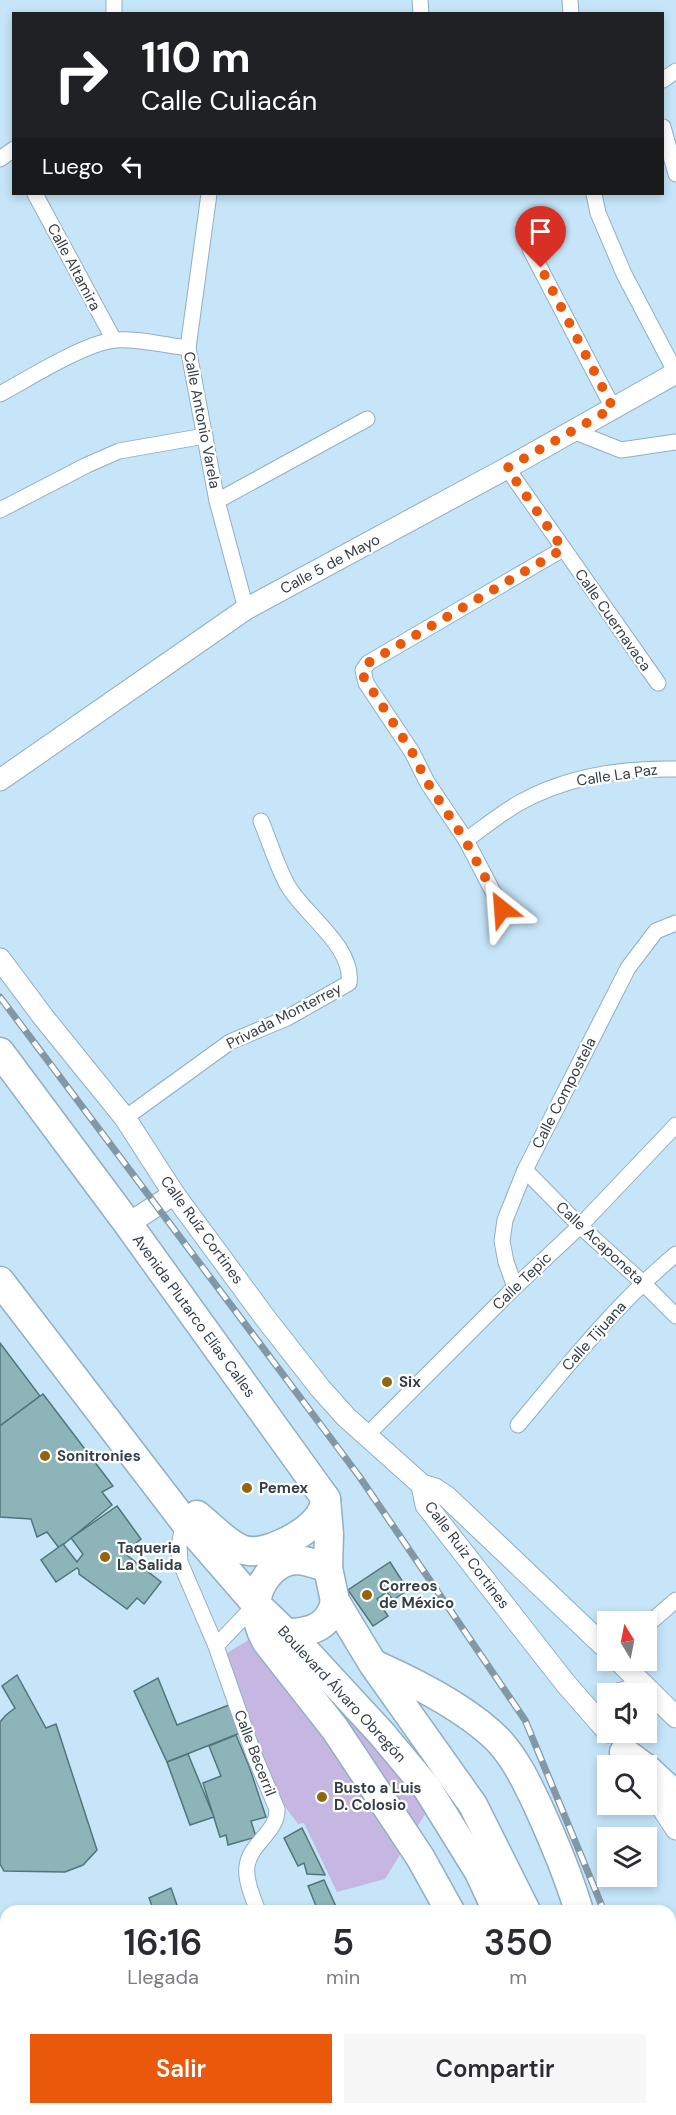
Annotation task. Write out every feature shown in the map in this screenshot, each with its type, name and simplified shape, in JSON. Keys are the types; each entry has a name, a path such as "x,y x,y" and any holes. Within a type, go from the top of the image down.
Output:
{"highway":[{"name":"Avenida Plutarco Elías Calles","path":"0,1052 128,1224 326,1499"},
{"path":"0,1281 152,1477 230,1542 251,1552 281,1544 309,1527 320,1515 326,1499"},
{"name":"Boulevard Álvaro Obregón","path":"152,1477 184,1521 256,1604 309,1655 381,1733 427,1788 479,1872 494,1905"},
{"path":"326,1499 329,1534 328,1568 335,1601 373,1664 473,1805 523,1905"},
{"path":"328,1568 297,1560 277,1566 264,1581 256,1604 258,1626 266,1641 335,1729 420,1857 447,1905"},
{"path":"287,1633 310,1631 320,1626 331,1614 335,1601"},
{"path":"373,1664 458,1709 498,1740 513,1758 545,1822 568,1875 577,1905"},
{"path":"657,1778 676,1796"}],"street":[{"path":"664,131 676,173"},
{"name":"Calle Altamira","path":"35,195 114,340"},
{"name":"Calle Antonio Varela","path":"209,195 188,348 217,501 246,609"},
{"path":"594,195 598,213 624,274 676,373"},
{"path":"530,249 613,408"},
{"path":"0,394 91,347 114,340 188,348"},
{"name":"Calle 5 de Mayo","path":"0,780 246,609 507,468 676,373"},
{"path":"217,501 367,419"},
{"path":"573,430 621,450 676,442"},
{"path":"0,510 119,451 205,436"},
{"name":"Calle Cuernavaca","path":"507,468 658,683"},
{"path":"502,909 465,840 427,782 412,752 366,683 363,670 368,663 563,549"},
{"name":"Calle La Paz","path":"465,840 518,803 575,779 648,769 676,769"},
{"name":"Privada Monterrey","path":"125,1118 230,1042 287,1018 349,983 350,975 345,957 288,886 261,821"},
{"name":"Calle Compostela","path":"514,1287 502,1241 504,1220 525,1170 628,968 656,931 676,923"},
{"name":"Calle Ruíz Cortines","path":"0,959 44,1018 125,1118 174,1194 320,1388 367,1436 422,1485"},
{"name":"Calle Tepic","path":"367,1436 514,1287 580,1226 676,1125"},
{"name":"Calle Acaponeta","path":"525,1170 580,1226 676,1316"},
{"path":"128,1224 174,1194"},
{"name":"Calle Tijuana","path":"518,1425 580,1349 642,1282 676,1254"},
{"name":"Calle Ruiz Cortines","path":"597,1640 447,1497 435,1489 422,1485 426,1505 559,1674 620,1746"},
{"name":"Calle Becerril","path":"184,1521 179,1546 180,1562 216,1646 254,1755 277,1809 274,1824 254,1851 247,1865 247,1874 256,1905"},
{"path":"657,1616 676,1600"},
{"path":"216,1646 256,1604"},
{"path":"629,1671 640,1683"},
{"path":"657,1699 676,1717"},
{"path":"657,1800 676,1829"}],"shaded area":[{"path":"265,1630 435,1798 385,1879 337,1892 304,1823 298,1824 263,1777 227,1653"}],"building":[{"path":"0,1343 40,1396 0,1426"},
{"name":"Sonitronies","path":"43,1394 113,1486 102,1492 112,1505 59,1548 47,1532 37,1537 31,1519 0,1517 0,1426"},
{"name":"Taqueria La Salida","path":"117,1506 141,1539 124,1553 161,1582 144,1604 137,1598 127,1609 79,1574 77,1568 56,1582 41,1560 63,1544 77,1562 83,1554 71,1538"},
{"name":"Correos de México","path":"390,1562 408,1590 393,1600 387,1592 377,1599 388,1616 373,1626 348,1590"},
{"path":"17,1675 46,1728 56,1724 97,1850 83,1865 65,1872 4,1871 0,1864 0,1722 15,1708 2,1686"},
{"path":"158,1678 177,1725 229,1705 240,1733 167,1762 134,1691"},
{"path":"236,1735 266,1817 251,1821 256,1837 228,1845 226,1835 220,1837 203,1783 221,1776 209,1746"},
{"path":"188,1754 214,1817 190,1825 167,1762"},
{"path":"302,1828 325,1875 307,1874 304,1863 298,1866 284,1838"},
{"path":"324,1880 335,1905 316,1905 308,1886"},
{"path":"171,1888 177,1905 152,1905 149,1898"}],"railway":[{"path":"0,997 359,1476 525,1720 602,1905"}],"place":[{"name":"Six","path":"387,1382"},
{"name":"Sonitronies","path":"45,1456"},
{"name":"Pemex","path":"247,1488"},
{"name":"Taqueria La Salida","path":"105,1557"},
{"name":"Correos de México","path":"367,1595"},
{"name":"Busto a Luis D. Colosio","path":"322,1797"}],"route":[{"path":"502,909 465,840 427,782 412,752 366,683 363,670 368,663 563,549 507,468 613,408 541,268"}]}
